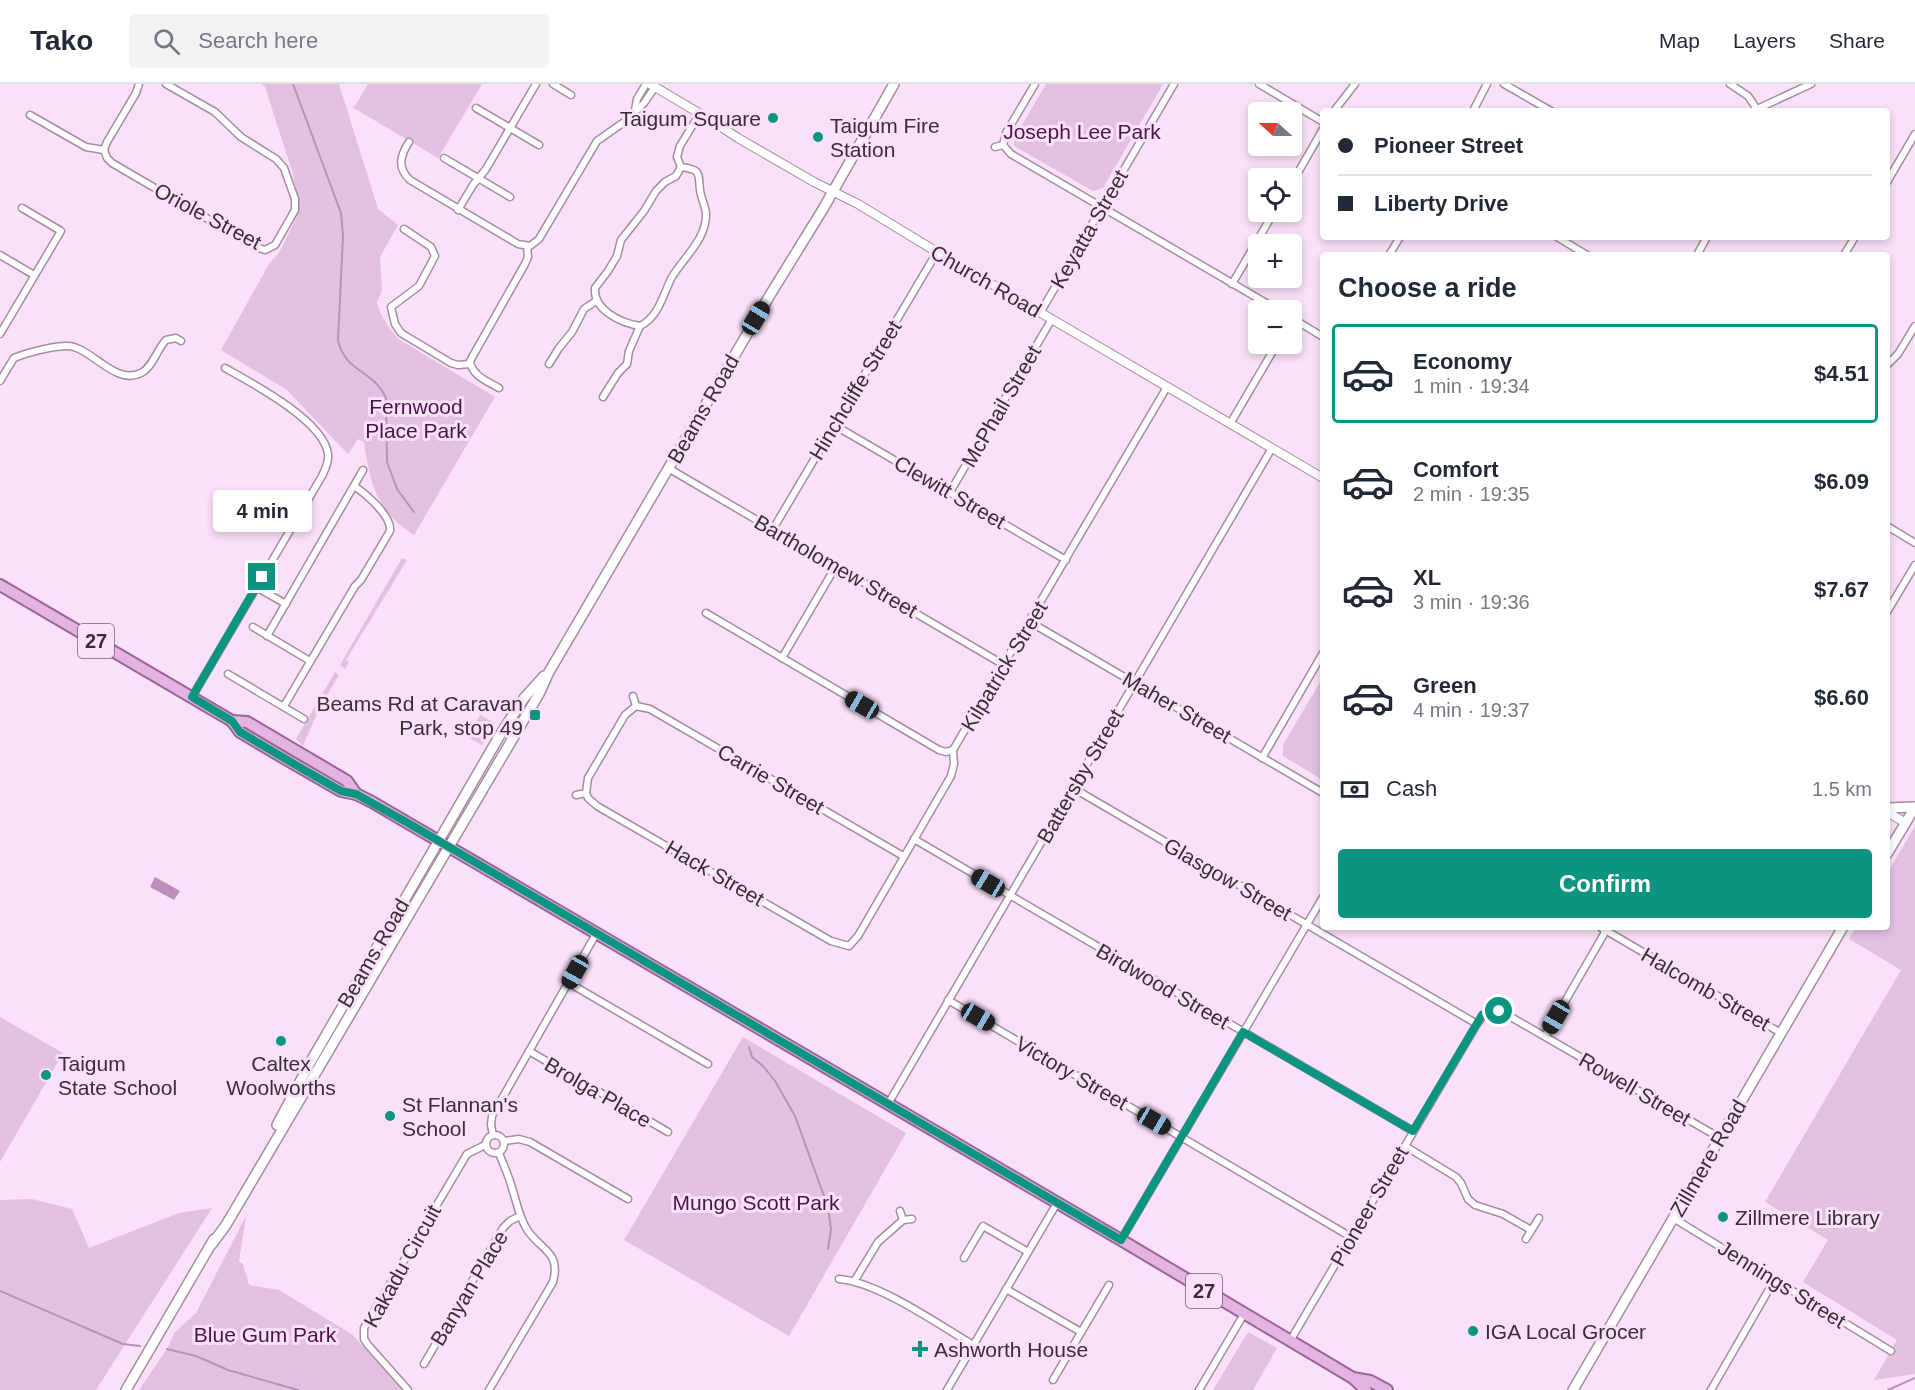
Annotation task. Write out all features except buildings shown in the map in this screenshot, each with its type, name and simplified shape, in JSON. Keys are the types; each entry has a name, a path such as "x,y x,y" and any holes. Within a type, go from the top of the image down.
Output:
{"main road":[{"name":"Beams Road","path":"212,1244 226,1225 539,694 549,672 894,84"},
{"name":"27","path":"0,585 232,721 240,732 267,748 341,791 356,794 449,847 1121,1240 1353,1378 1366,1390"},
{"name":"Beams Road","path":"126,1390 212,1244 311,1061 438,841 518,707 531,689 549,672"},
{"path":"1890,810 1915,807"},
{"path":"1890,849 1915,807"},
{"name":"Zillmere Road","path":"1573,1390 1840,930"},
{"name":"27","path":"1353,1378 1370,1382 1386,1390"}],"street":[{"path":"30,115 86,147 104,150 106,142 136,93 139,84"},
{"name":"Oriole Street","path":"104,150 112,163 256,247 265,250 273,247 295,210 295,199 284,168 276,159 244,140 215,112 166,84"},
{"path":"458,210 536,84"},
{"path":"553,84 571,95"},
{"path":"635,110 637,99 646,84"},
{"path":"1035,84 1006,133 1003,145 1008,152 1260,300"},
{"name":"Keyatta Street","path":"1040,313 1174,84"},
{"path":"1259,84 1320,120"},
{"path":"1336,108 1354,84"},
{"path":"1475,108 1487,84"},
{"path":"1504,84 1546,108"},
{"path":"1730,84 1748,96 1757,108"},
{"path":"1762,108 1811,84"},
{"path":"409,142 402,154 401,163 406,177 458,210 518,244 527,246 539,239 597,141 627,120 644,103 652,85"},
{"name":"Church Road","path":"652,85 755,148 858,204 1320,476"},
{"path":"476,108 539,145"},
{"path":"681,167 677,157 680,146 700,113"},
{"path":"1301,168 1320,134"},
{"path":"1890,177 1915,135"},
{"path":"995,147 1003,145"},
{"path":"444,158 510,197"},
{"path":"640,326 630,325 601,308 596,302 595,288 617,256 621,240 644,211 656,191 664,182 676,176 681,167"},
{"path":"603,397 618,373 627,364 629,351 640,326 651,319 660,305 671,278 689,255 701,234 706,211 700,190 699,173 692,168 681,167"},
{"path":"0,333 60,231 22,208"},
{"path":"1232,284 1269,222"},
{"path":"404,229 431,247 435,256 419,286 391,307 395,324 405,336 454,364 470,364"},
{"path":"1562,240 1582,252"},
{"path":"470,364 525,264 527,246"},
{"name":"Hinchcliffe Street","path":"773,529 937,252"},
{"path":"0,255 34,275"},
{"path":"549,364 572,332 584,309 596,302"},
{"path":"0,315 8,320"},
{"name":"McPhail Street","path":"950,492 1052,319"},
{"path":"1302,325 1320,335"},
{"path":"1890,361 1898,354 1915,326"},
{"path":"1,377 14,358 68,346 78,349 123,376 131,376 143,373 148,368 166,340 176,338 182,341"},
{"path":"1230,424 1271,354"},
{"path":"470,364 477,375 499,388"},
{"path":"192,697 327,465 328,453 320,436 292,409 225,368"},
{"name":"Kilpatrick Street","path":"849,946 858,936 952,772 953,750 1167,387"},
{"name":"Clewitt Street","path":"834,425 1066,560"},
{"name":"Battersby Street","path":"888,1104 1272,448"},
{"name":"Bartholomew Street","path":"668,468 1004,665"},
{"path":"267,636 363,470"},
{"path":"284,706 390,531 390,522 367,496 354,486"},
{"path":"1890,528 1915,543"},
{"path":"1890,607 1915,565"},
{"path":"782,658 836,566"},
{"path":"256,587 286,604"},
{"path":"706,614 943,751 953,750"},
{"name":"Maher Street","path":"1030,622 1320,792"},
{"path":"253,627 310,661"},
{"path":"1262,758 1320,659"},
{"path":"228,674 304,718"},
{"path":"576,795 586,793 588,778 625,715 636,706 633,696"},
{"name":"Carrie Street","path":"636,706 650,709 903,856"},
{"name":"Glasgow Street","path":"1073,788 1477,1024"},
{"name":"Hack Street","path":"586,793 597,806 831,941 849,946"},
{"path":"1890,812 1906,823"},
{"name":"Birdwood Street","path":"914,839 1413,1131"},
{"path":"1121,1240 1320,902"},
{"path":"1545,1036 1604,934 1603,930"},
{"name":"Halcomb Street","path":"1606,930 1781,1033"},
{"path":"493,1135 492,1116 596,934"},
{"path":"569,984 708,1064"},
{"name":"Victory Street","path":"948,1000 1351,1237"},
{"name":"Pioneer Street","path":"1290,1341 1413,1131 1487,1011"},
{"name":"Rowell Street","path":"1487,1011 1499,1011 1545,1036 1720,1138"},
{"name":"Brolga Place","path":"529,1051 668,1132"},
{"path":"499,1153 490,1152 485,1145 486,1140 493,1135 501,1137 504,1141"},
{"path":"504,1141 519,1139 530,1142 628,1199"},
{"path":"499,1153 503,1149 504,1141"},
{"name":"Kakadu Circuit","path":"408,1390 368,1345 364,1339 364,1328 467,1154 485,1145"},
{"path":"1405,1146 1456,1177 1468,1199 1475,1205 1503,1214 1531,1230"},
{"path":"489,1390 553,1282 555,1273 552,1255 528,1231 520,1216 512,1186 499,1153"},
{"path":"947,1390 1057,1203"},
{"path":"900,1211 903,1220"},
{"name":"Banyan Place","path":"424,1364 503,1228 520,1216"},
{"path":"1526,1239 1539,1218"},
{"name":"Jennings Street","path":"1673,1218 1891,1351"},
{"path":"855,1280 878,1242 903,1220 912,1219"},
{"path":"964,1258 983,1226 1028,1252"},
{"path":"839,1279 855,1280 885,1294 974,1345"},
{"path":"1712,1390 1775,1279"},
{"path":"1053,1380 1108,1285"},
{"path":"1006,1289 1081,1332"},
{"path":"1198,1390 1244,1314"}],"green space":[{"name":"Fernwood Place Park","path":"261,84 339,84 378,209 398,225 380,257 382,291 377,302 383,317 400,340 495,397 414,535 391,516 377,495 372,483 364,442 358,439 348,454 287,390 221,350 269,264 279,253 297,216 299,206 293,174 265,87"},
{"path":"368,84 482,84 438,158 352,107 355,106"},
{"name":"Joseph Lee Park","path":"1046,84 1163,84 1103,188 1093,191 1014,146 1014,139"},
{"path":"402,558 407,560 346,660 349,662 345,669 340,665"},
{"path":"335,672 339,675 319,709 303,746 296,739"},
{"path":"1320,682 1320,778 1283,756 1283,745"},
{"path":"480,715 495,723 482,745 467,737"},
{"path":"1915,826 1915,1374 1874,1380 1897,1340 1803,1282 1828,1240 1765,1202 1901,970 1849,939 1854,930 1890,930 1890,869"},
{"path":"0,1017 63,1053 0,1162"},
{"name":"Mungo Scott Park","path":"743,1037 906,1133 789,1336 624,1240"},
{"path":"32,1199 72,1209 89,1248 179,1213 212,1208 96,1390 0,1390 0,1200"},
{"name":"Blue Gum Park","path":"246,1216 239,1261 243,1264 249,1285 279,1290 353,1335 402,1390 139,1390 167,1349 175,1332 196,1313"},
{"path":"1248,1332 1277,1348 1253,1390 1213,1390"}],"shaded area":[{"path":"155,877 180,891 174,900 150,887"}],"waterway":[{"path":"293,84 341,213 343,236 338,340 347,359 374,381 386,398 387,462 397,489 414,512"},
{"path":"749,1047 752,1057 775,1081 795,1116 828,1207 831,1229 828,1249"},
{"path":"0,1291 123,1344 140,1346"},
{"path":"167,1349 196,1356 228,1370 298,1390"},
{"path":"1888,1390 1915,1378"}],"place":[{"name":"Taigum Square","path":"773,118"},
{"name":"Taigum Fire Station","path":"818,137"},
{"name":"Beams Rd at Caravan Park, stop 49","path":"535,715"},
{"name":"Caltex Woolworths","path":"281,1041"},
{"name":"Taigum State School","path":"46,1075"},
{"name":"St Flannan's School","path":"390,1116"},
{"name":"Zillmere Library","path":"1723,1217"},
{"name":"IGA Local Grocer","path":"1473,1331"},
{"name":"Ashworth House","path":"920,1349"}],"route":[{"path":"262,577 192,697 232,721 240,732 306,771 341,791 356,794 408,823 1121,1240 1243,1032 1413,1131 1484,1012 1499,1011"}]}
